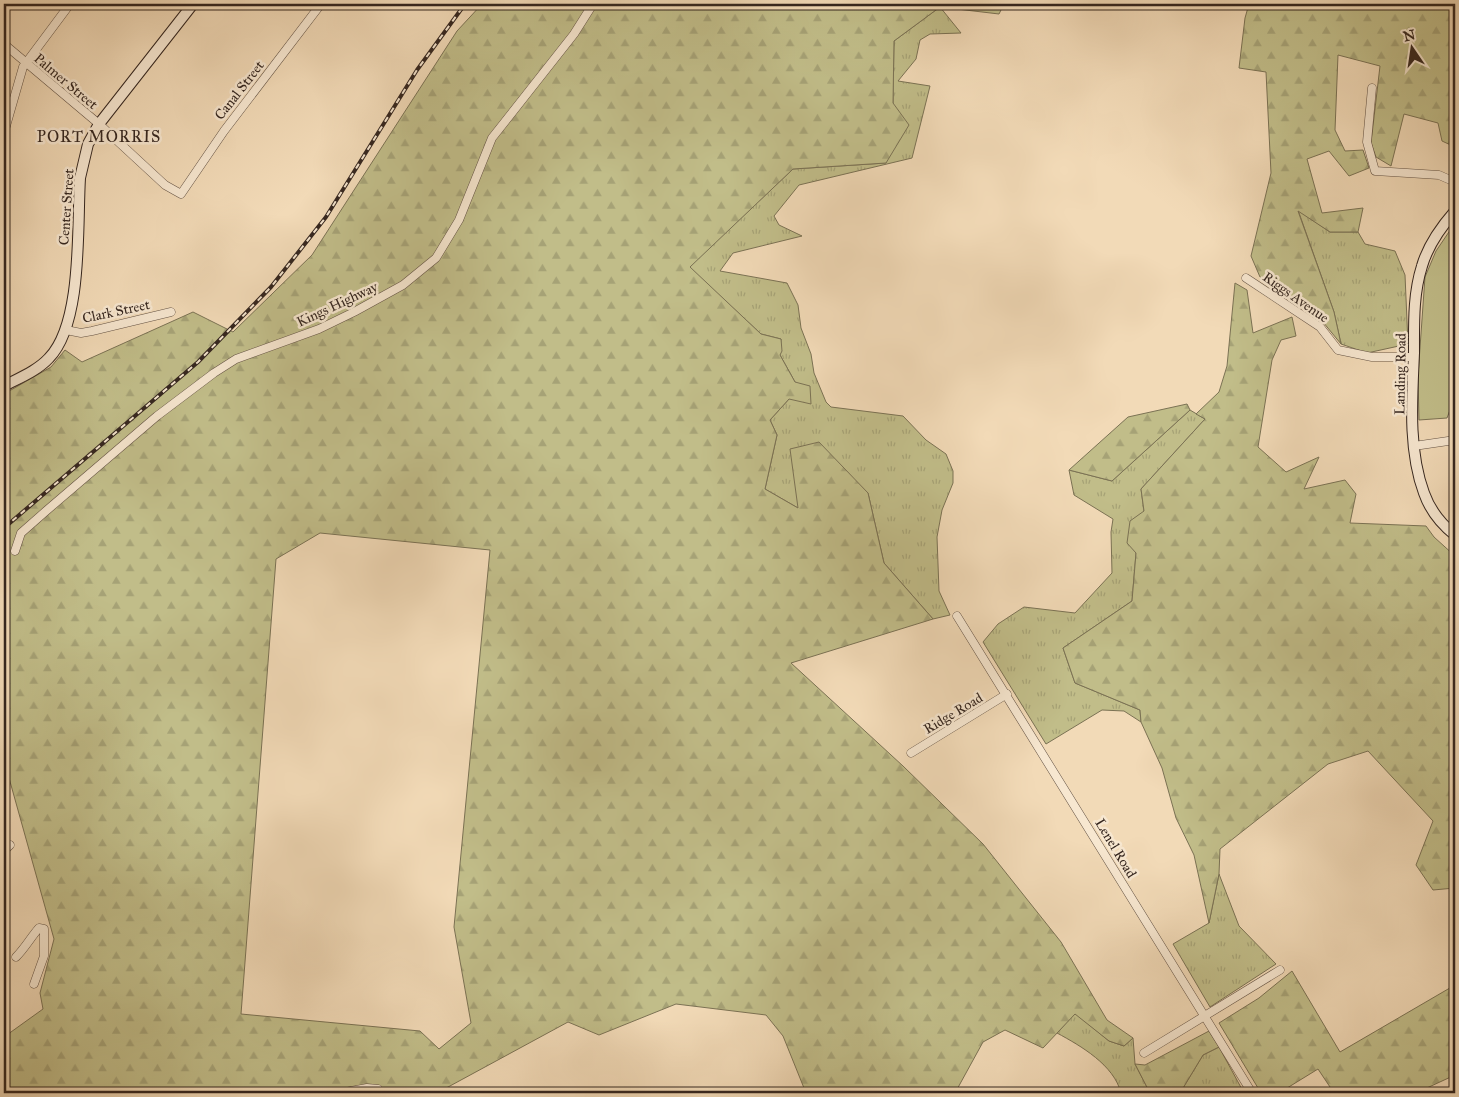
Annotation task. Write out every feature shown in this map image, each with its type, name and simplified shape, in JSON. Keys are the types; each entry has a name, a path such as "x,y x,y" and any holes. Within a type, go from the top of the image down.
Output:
{"main road":[{"name":"Center Street","path":"4,386 37,368 50,358 66,330 74,288 82,164 88,144 99,124 193,4"},
{"name":"Landing Road","path":"1455,211 1432,242 1422,266 1415,302 1413,357 1414,446 1420,479 1427,502 1438,519 1455,536"}],"street":[{"path":"4,133 16,85 25,63 70,4"},
{"name":"Canal Street","path":"181,194 224,132 321,4"},
{"name":"Kings Highway","path":"14,551 21,533 157,416 214,373 236,359 320,329 354,312 403,285 436,258 459,220 492,138 574,34 592,4"},
{"name":"Palmer Street","path":"4,44 99,124 166,185 181,194"},
{"path":"1372,88 1368,142 1375,171 1439,174 1455,182"},
{"name":"Riggs Avenue","path":"1246,278 1320,327 1338,350 1372,357 1413,357"},
{"name":"Clark Street","path":"66,330 81,333 171,312"},
{"path":"1414,446 1455,440"},
{"name":"Lenel Road","path":"958,616 1252,1093"},
{"name":"Ridge Road","path":"911,753 1007,694"},
{"path":"16,957 29,944 39,928 44,929 44,956 34,984"},
{"path":"1144,1053 1280,970"},
{"path":"340,1093 367,1088 378,1089"}],"green space":[{"path":"482,4 1004,4 999,14 940,7 894,41 893,103 909,125 886,163 793,169 690,267 761,334 781,339 782,351 780,355 795,382 810,386 811,404 789,399 770,420 777,435 765,489 798,508 790,449 819,442 868,493 884,563 933,619 791,663 903,766 983,844 1061,942 1107,1020 1133,1038 1124,1046 1109,1041 1075,1014 1043,1048 1005,1030 983,1042 955,1093 806,1093 783,1036 766,1015 676,1004 599,1035 568,1022 437,1093 4,1093 4,1037 43,1009 40,993 54,939 4,760 4,394 51,367 65,350 82,362 193,312 233,332 312,255 457,31","holes":["320,533 490,550 454,927 471,1023 439,1049 420,1031 241,1014 276,559"]},
{"path":"1249,4 1455,4 1455,99 1452,109 1455,112 1455,147 1442,141 1438,123 1404,114 1391,166 1376,157 1371,143 1380,66 1338,55 1335,130 1345,151 1363,150 1369,168 1349,176 1329,151 1307,159 1322,213 1363,208 1358,232 1330,232 1298,211 1334,312 1341,344 1323,322 1260,277 1251,256 1271,173 1266,72 1239,68 1245,18"},
{"path":"940,7 961,33 930,34 920,40 916,59 898,81 930,86 912,158 799,185 774,216 779,225 802,236 733,253 720,271 787,283 798,305 801,328 811,354 814,373 826,402 831,407 903,416 926,440 946,454 953,471 953,483 942,510 937,537 939,591 950,615 933,619 884,563 868,493 798,508 765,489 777,435 770,420 789,399 795,382 780,355 781,339 761,334 689,267 793,169 886,163 893,103 894,41"},
{"path":"1298,210 1330,232 1358,232 1365,244 1395,251 1405,275 1408,344 1367,353 1341,344 1334,312"},
{"path":"1455,223 1455,397 1447,418 1419,420 1418,376 1425,277 1436,251"},
{"path":"1235,283 1247,290 1253,333 1292,317 1296,336 1281,340 1272,360 1258,447 1286,472 1319,457 1304,489 1345,480 1356,494 1350,523 1426,526 1434,537 1455,556 1455,888 1433,890 1416,865 1433,821 1368,751 1328,764 1220,849 1219,874 1209,923 1194,855 1176,818 1162,768 1141,722 1140,710 1075,683 1063,648 1132,601 1136,553 1127,543 1130,521 1144,511 1141,489 1205,419 1196,414 1219,392 1227,366"},
{"path":"1187,404 1190,410 1112,481 1069,470 1128,417"},
{"path":"1190,410 1205,419 1141,489 1144,511 1136,553 1132,601 1063,648 1075,683 1140,710 1141,722 1124,711 1102,710 1046,744 983,642 998,624 1024,607 1075,613 1112,573 1111,532 1113,519 1074,495 1069,470 1112,481"},
{"path":"1219,874 1239,926 1276,964 1210,1007 1173,944 1209,923"},
{"path":"1292,971 1340,1052 1455,985 1455,1075 1416,1093 1334,1093 1318,1069 1279,1093 1261,1093 1219,1023 1259,998"},
{"path":"1075,1013 1109,1041 1124,1046 1133,1038 1135,1064 1150,1093 1121,1093 1117,1083 1104,1065 1086,1050 1057,1033"},
{"path":"1209,1031 1219,1047 1203,1055 1180,1093 1150,1093 1135,1064 1145,1065"},
{"path":"1219,1047 1244,1093 1213,1093 1201,1090 1195,1093 1180,1093 1203,1055"}],"railway":[{"path":"4,528 198,362 271,287 326,217 417,70 465,4"}],"district":[{"name":"PORT MORRIS","path":"99,136"}]}
